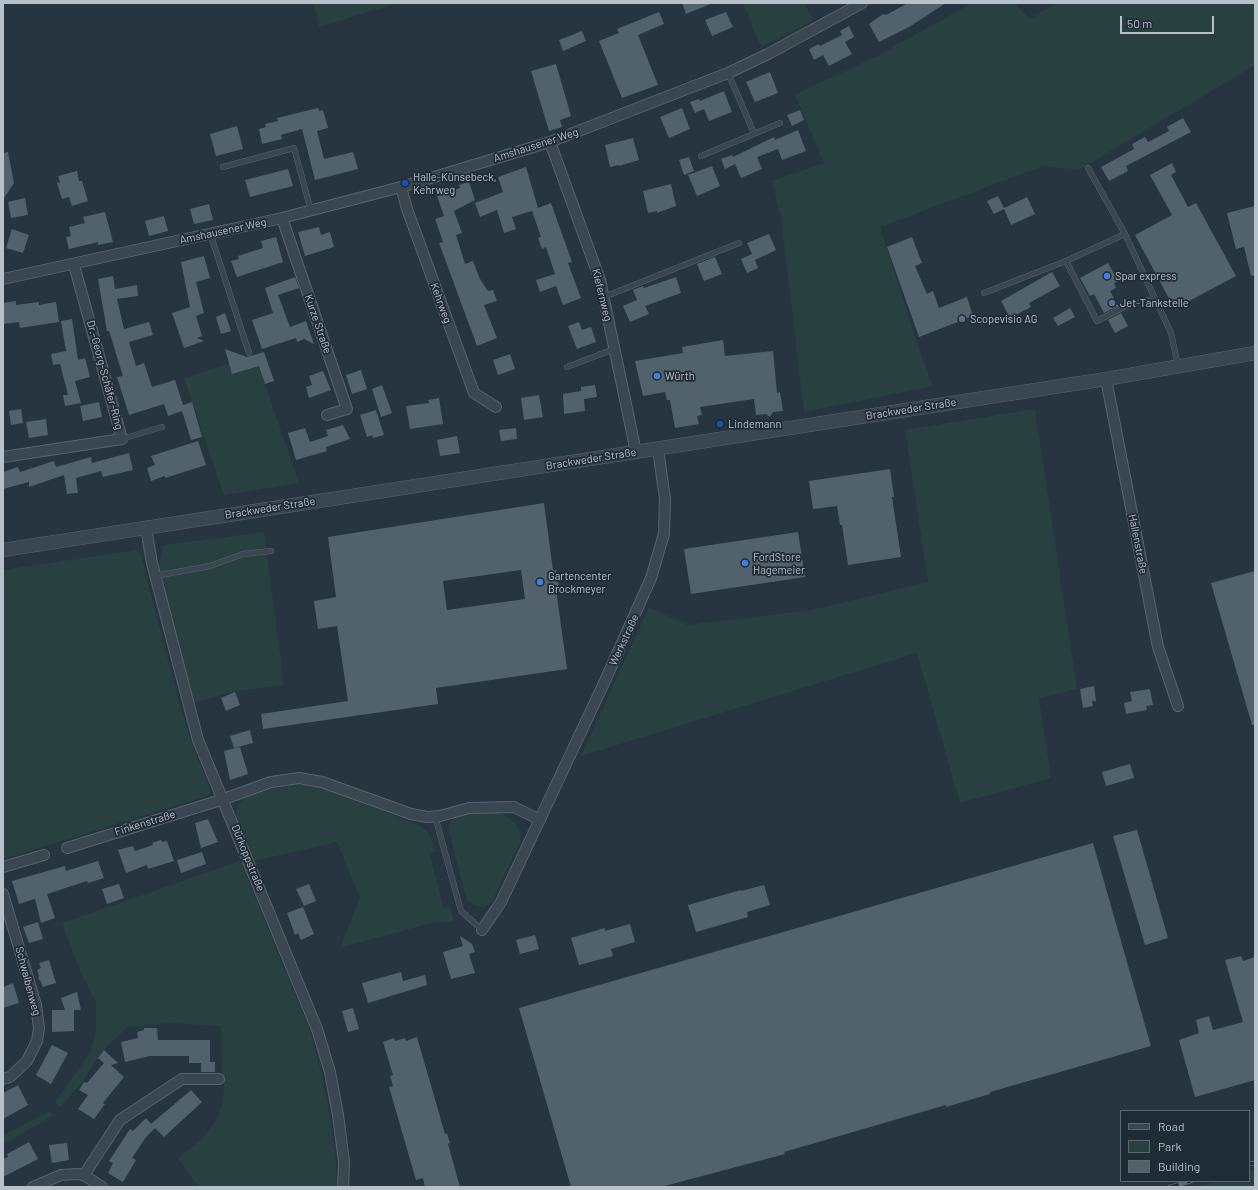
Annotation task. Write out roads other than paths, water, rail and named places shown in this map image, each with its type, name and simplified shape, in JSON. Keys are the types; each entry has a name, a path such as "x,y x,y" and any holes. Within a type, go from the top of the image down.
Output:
{"street":[{"name":"Amshausener Weg","path":"74,265 311,211 401,187 550,142 728,73 768,54 862,3"},
{"name":"Kiefernweg","path":"550,142 600,280 636,452"},
{"name":"Kehrweg","path":"401,187 407,209 474,392 496,407"},
{"name":"Kurze Straße","path":"282,218 348,409 327,416"},
{"path":"3,279 74,265"},
{"name":"Dr.-Georg-Schäfer-Ring","path":"3,457 122,439 74,265"},
{"name":"Brackweder Straße","path":"3,550 1106,379 1255,353"},
{"name":"Hallenstraße","path":"1106,379 1158,647 1178,706"},
{"name":"Werkstraße","path":"482,930 501,902 630,627 651,578 664,534 665,499 658,449"},
{"name":"Dürkoppstraße","path":"146,528 155,576 198,740 224,799 317,1029 330,1072 338,1115 344,1162 343,1187"},
{"path":"224,799 271,782 298,778 322,782 411,814 435,816 469,808 514,808 540,820"},
{"name":"Finkenstraße","path":"67,848 224,799"},
{"path":"3,867 44,855"},
{"name":"Schwalbenweg","path":"3,894 36,1005 39,1028 37,1041 27,1061 10,1077 3,1079"},
{"path":"84,1175 120,1120 182,1079 219,1079"},
{"path":"32,1187 61,1175 84,1175 102,1187"}],"lane":[{"path":"728,73 754,134"},
{"path":"701,156 780,123"},
{"path":"222,167 294,148 311,211"},
{"path":"1088,168 1125,234 1171,332 1178,367"},
{"path":"210,233 249,352"},
{"path":"984,293 1066,261 1125,234"},
{"path":"604,297 738,243"},
{"path":"1066,261 1097,322 1130,304 1155,299"},
{"path":"567,367 614,349"},
{"path":"122,439 162,427"},
{"path":"155,576 210,566 242,554 271,551"},
{"path":"435,816 461,911 482,930"}],"railway":[{"path":"1250,1164 1255,1163"},
{"path":"1170,1187 1188,1182"}],"place":[{"name":"Halle-Künsebeck, Kehrweg","path":"405,183"},
{"name":"Spar express","path":"1107,276"},
{"name":"Jet-Tankstelle","path":"1112,303"},
{"name":"Scopevisio AG","path":"962,319"},
{"name":"Würth","path":"657,376"},
{"name":"Lindemann","path":"720,424"},
{"name":"FordStore Hagemeier","path":"745,563"},
{"name":"Gartencenter Brockmeyer","path":"540,582"}]}
